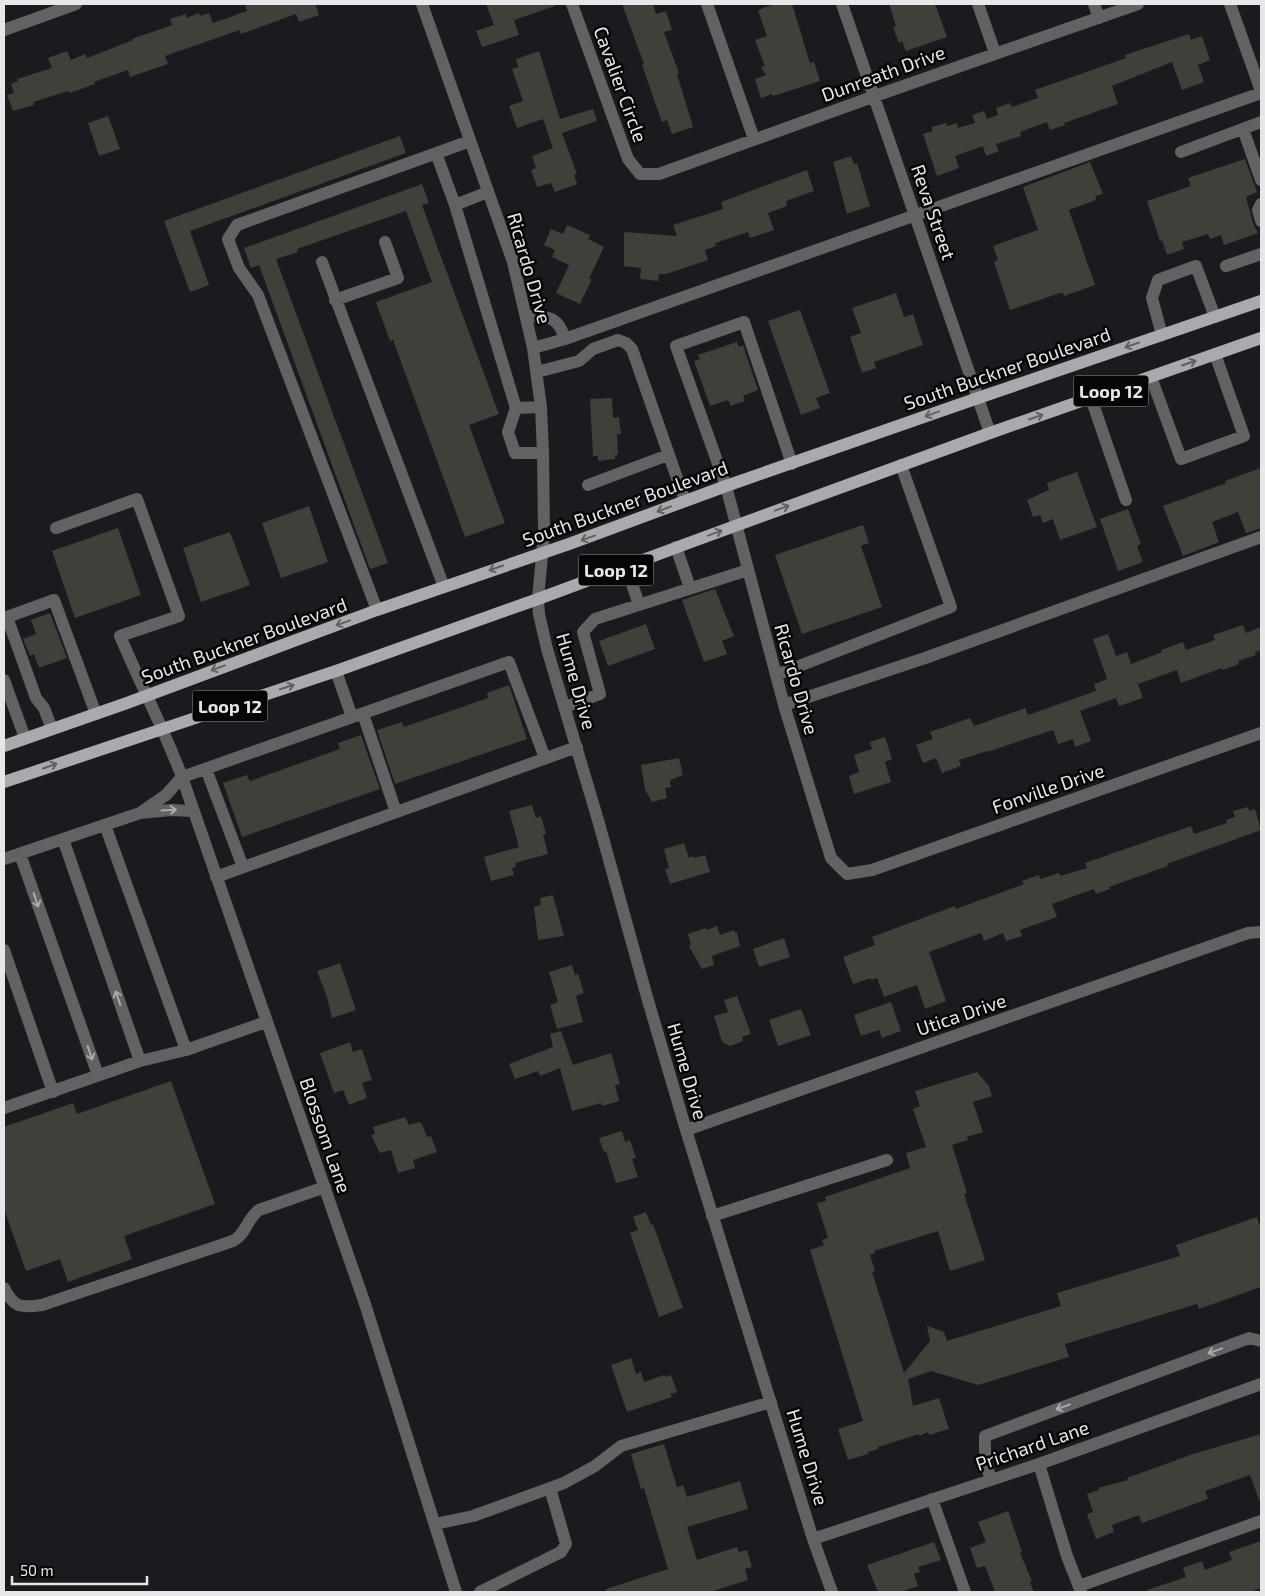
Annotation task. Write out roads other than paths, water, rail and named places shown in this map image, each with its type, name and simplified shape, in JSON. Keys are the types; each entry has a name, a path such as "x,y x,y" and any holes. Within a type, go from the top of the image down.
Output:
{"main road":[{"name":"South Buckner Boulevard","path":"4,746 377,610 542,553 726,486 1261,301"},
{"name":"Loop 12","path":"4,782 336,671 538,599 901,465 1261,338"}],"street":[{"path":"4,30 76,4"},
{"name":"Ricardo Drive","path":"422,4 513,262 533,348 541,407 544,534 542,553"},
{"name":"Cavalier Circle","path":"572,4 628,159 640,174"},
{"path":"707,4 754,140"},
{"name":"Reva Street","path":"842,4 990,433"},
{"path":"978,4 995,53"},
{"path":"1094,4 1099,18"},
{"name":"Dunreath Drive","path":"640,174 660,174 874,96 1138,4"},
{"path":"533,348 565,339 916,216 1261,92 1230,4"},
{"path":"1181,152 1261,122"},
{"path":"1243,129 1261,180"},
{"path":"377,610 258,295 239,268 228,239 237,225 470,141"},
{"path":"436,153 455,205 516,408 508,432 514,453 543,453"},
{"path":"455,205 488,192"},
{"path":"1261,204 1258,210 1261,221"},
{"path":"335,300 398,278 385,242"},
{"path":"1226,266 1261,254"},
{"path":"322,262 444,587"},
{"path":"1162,335 1152,298 1158,280 1196,266 1215,317"},
{"path":"526,316 549,317 556,320 562,328 565,339"},
{"name":"Ricardo Drive","path":"792,464 744,322 676,346 726,486 784,705 830,858 847,874"},
{"path":"537,372 579,361 599,345 618,340 626,343 632,349 685,502"},
{"path":"1151,377 1181,459 1244,436 1215,354"},
{"path":"1091,398 1126,500"},
{"path":"516,408 541,407"},
{"path":"588,485 668,455"},
{"path":"776,675 951,607 901,465"},
{"name":"Blossom Lane","path":"56,528 137,499 179,616 120,636 182,777 365,1304 456,1592"},
{"path":"784,705 925,658 1261,537"},
{"path":"676,547 690,588"},
{"name":"Hume Drive","path":"542,553 538,599 539,614 547,649 598,820 686,1130 770,1402 832,1592"},
{"path":"626,566 639,605"},
{"path":"565,707 600,694 583,632 595,619 748,570"},
{"path":"52,729 44,708 36,698 7,616 54,600 96,714"},
{"path":"140,813 166,795 182,777 509,662 546,758"},
{"path":"336,671 358,716 396,812"},
{"path":"4,680 25,738"},
{"name":"Fonville Drive","path":"847,874 872,870 1261,733"},
{"path":"216,877 576,747"},
{"path":"206,769 243,867"},
{"path":"4,859 140,813 171,810 193,811"},
{"path":"105,825 186,1050"},
{"path":"63,839 140,1061"},
{"path":"20,854 98,1075"},
{"name":"Utica Drive","path":"686,1130 1248,933 1261,932"},
{"path":"4,950 54,1092"},
{"path":"4,1108 140,1061 186,1050 266,1022"},
{"path":"712,1216 887,1160"},
{"path":"4,1288 11,1301 24,1308 42,1305 233,1241 241,1237 252,1215 259,1210 326,1188"},
{"path":"990,1480 985,1436 1249,1338 1261,1341"},
{"name":"Prichard Lane","path":"814,1538 1039,1464 1261,1384"},
{"path":"435,1524 473,1516 564,1483 595,1466 621,1446 770,1402"},
{"path":"1039,1464 1067,1556 1080,1589 1261,1521"},
{"path":"480,1592 561,1552 566,1544 550,1488"},
{"path":"932,1499 965,1592"}]}
